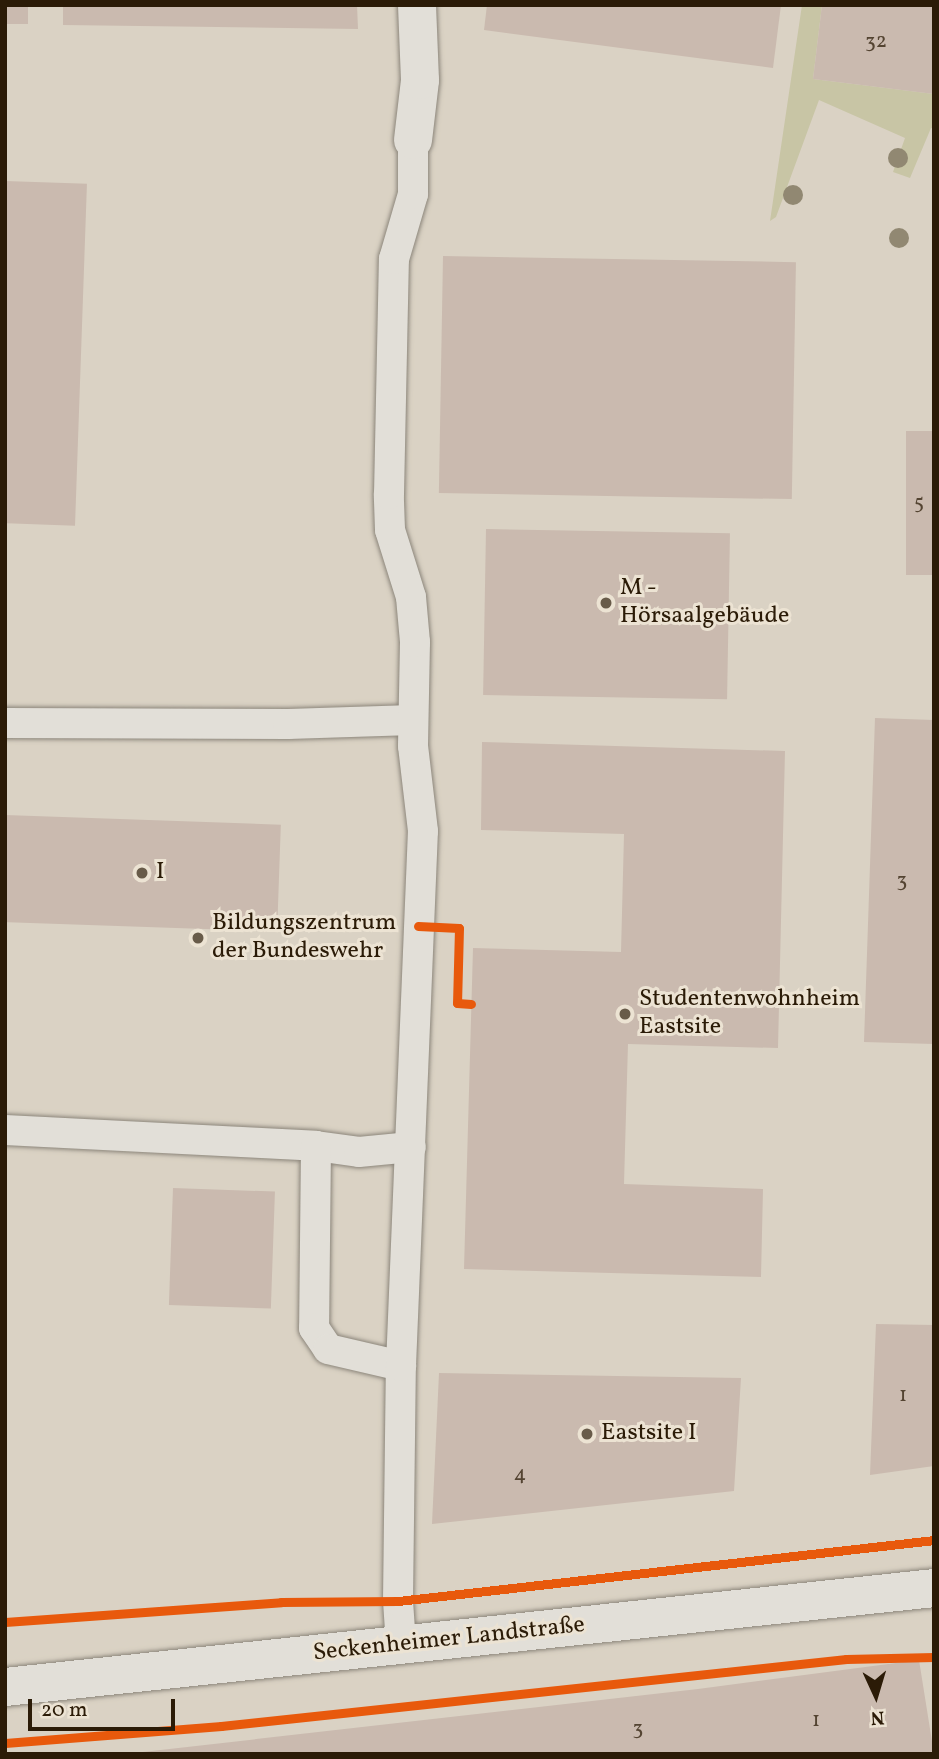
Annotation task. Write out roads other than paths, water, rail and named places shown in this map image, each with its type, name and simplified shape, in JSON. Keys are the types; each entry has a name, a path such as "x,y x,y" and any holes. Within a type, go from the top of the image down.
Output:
{"main road":[{"path":"413,141 420,80 417,5"},
{"name":"Seckenheimer Landstraße","path":"5,1687 934,1588"},
{"name":"Seckenheimer Landstraße","path":"892,1591 934,1602"}],"lane":[{"path":"401,1645 398,1601 401,1366 423,831 413,747 415,642 411,597 390,530 389,495 394,259 413,194 413,141"},
{"path":"5,723 274,724 413,720"},
{"path":"5,1130 316,1146 359,1152 411,1147"},
{"path":"316,1146 313,1328 328,1349 401,1366"}],"place":[{"name":"M - Hörsaalgebäude","path":"606,603"},
{"name":"I","path":"142,873"},
{"name":"Bildungszentrum der Bundeswehr","path":"198,938"},
{"name":"Studentenwohnheim Eastsite","path":"625,1014"},
{"name":"Eastsite I","path":"587,1434"}]}
